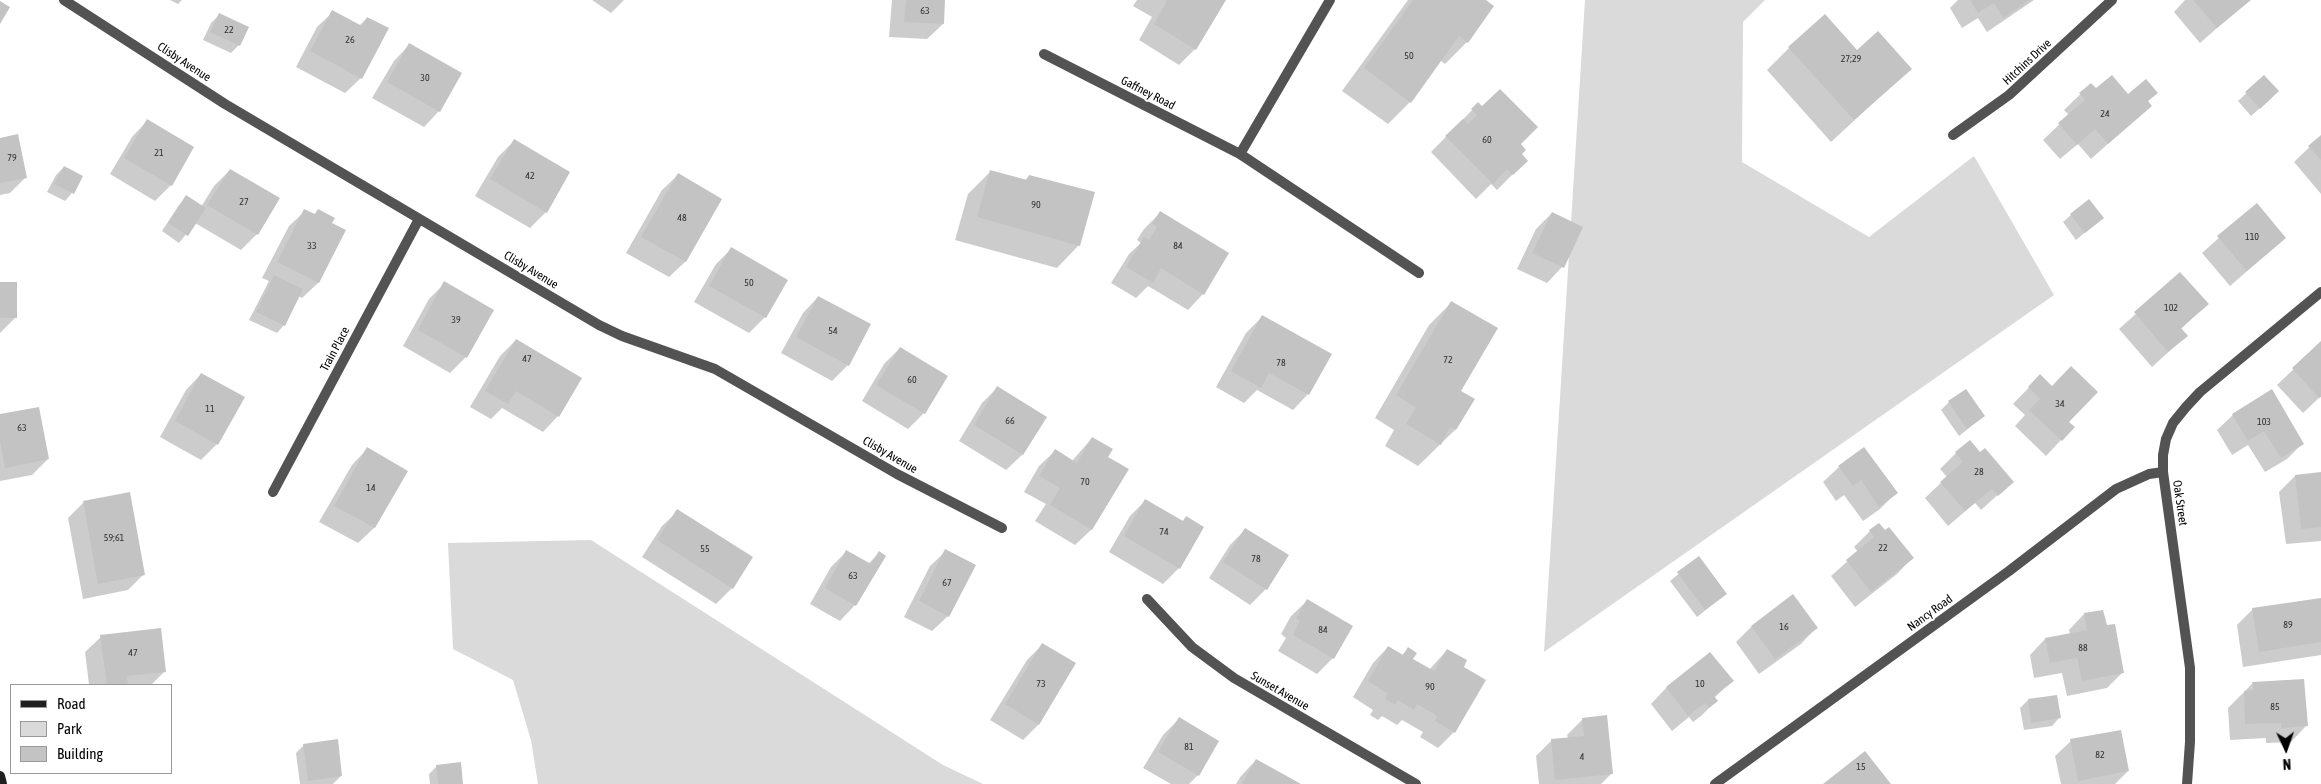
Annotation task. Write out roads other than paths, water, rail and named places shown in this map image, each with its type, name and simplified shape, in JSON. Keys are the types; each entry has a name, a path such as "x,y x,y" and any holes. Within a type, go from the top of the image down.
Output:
{"main road":[{"path":"0,776 2,784"}],"street":[{"name":"Clisby Avenue","path":"64,0 225,104 599,325 622,336 715,369 896,474 1002,528"},
{"path":"1240,154 1330,0"},
{"name":"Hitchins Drive","path":"1953,135 2009,95 2112,0"},
{"name":"Gaffney Road","path":"1044,54 1240,154 1419,273"},
{"name":"Train Place","path":"272,492 419,219"},
{"name":"Oak Street","path":"2187,784 2190,742 2190,668 2163,472 2163,455 2166,439 2173,423 2200,392 2321,292"},
{"name":"Nancy Road","path":"1715,784 2009,571 2116,489 2149,474 2163,472"},
{"name":"Sunset Avenue","path":"1147,599 1192,647 1234,678 1416,784"}]}
